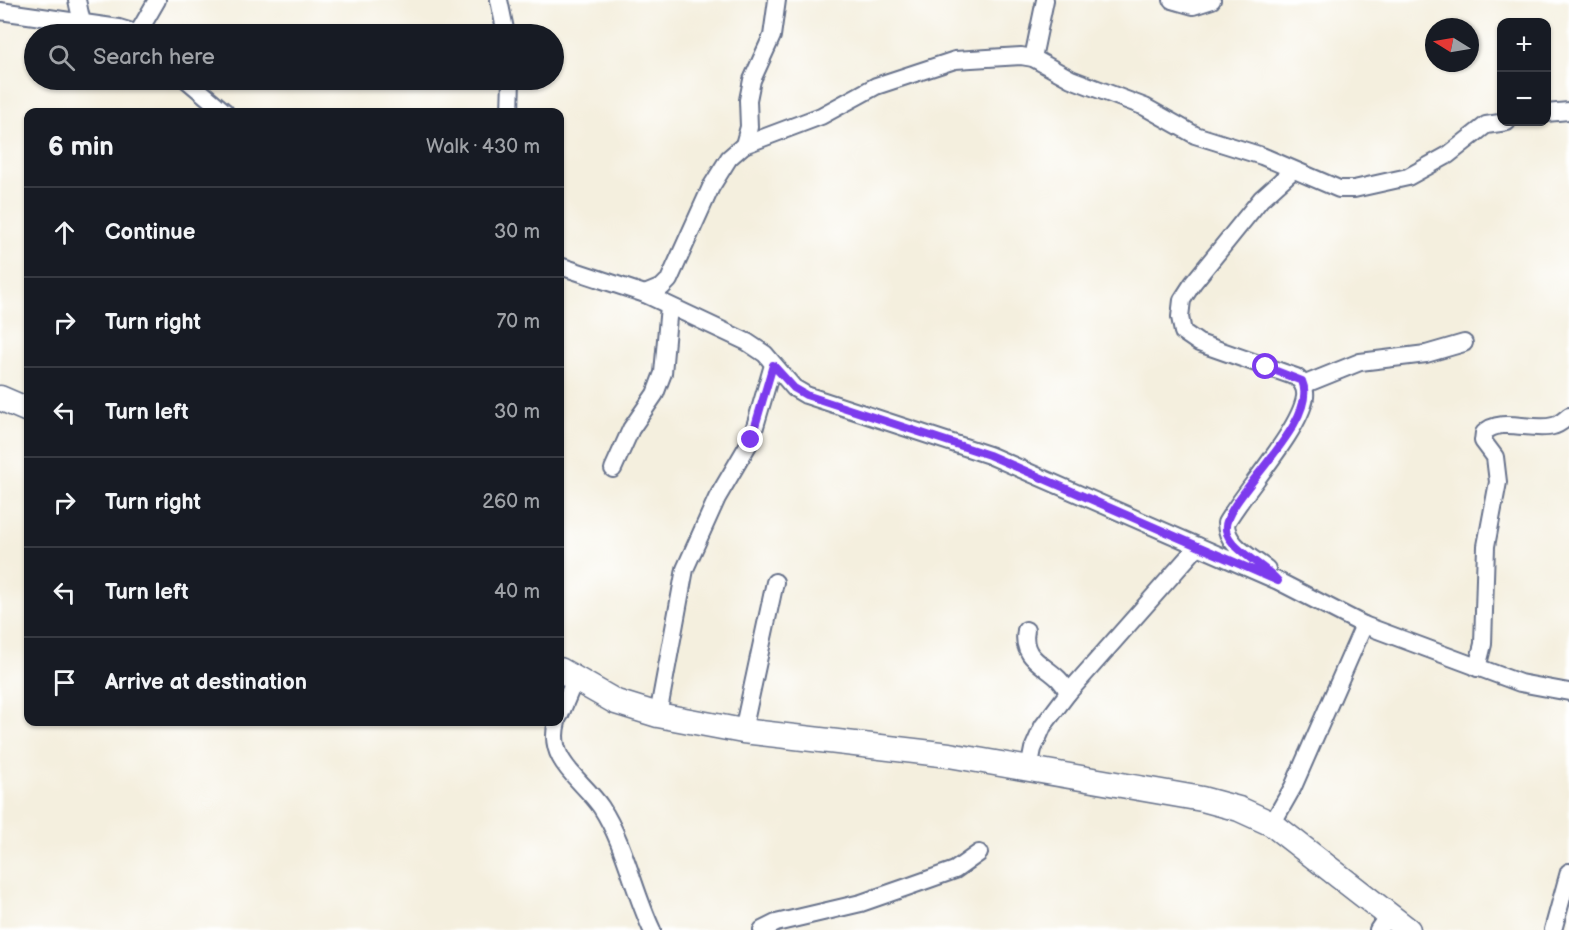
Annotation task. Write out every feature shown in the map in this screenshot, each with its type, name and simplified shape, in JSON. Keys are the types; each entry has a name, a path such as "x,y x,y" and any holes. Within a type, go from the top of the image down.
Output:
{"street":[{"path":"76,0 82,23"},
{"path":"144,24 157,0"},
{"path":"499,0 504,24"},
{"path":"744,145 749,127 748,100 752,80 772,36 777,0"},
{"path":"1033,58 1045,0"},
{"path":"1172,0 1193,6 1212,0"},
{"path":"0,11 89,24"},
{"path":"645,294 663,287 669,280 711,187 729,158 744,145 821,116 876,86 955,60 1021,56 1033,58 1071,79 1145,107 1195,135 1262,156 1292,171 1339,189 1354,189 1408,177 1448,155 1486,125 1497,123"},
{"path":"199,90 220,108"},
{"path":"510,108 511,90"},
{"path":"1551,113 1569,111"},
{"path":"1278,581 1269,570 1233,543 1226,531 1226,524 1296,420 1305,399 1303,385 1296,377 1199,344 1183,332 1180,317 1182,300 1192,283 1261,199 1292,171"},
{"path":"564,267 645,294 747,342 765,354 794,388 806,395 989,455 1278,581 1364,625 1520,683 1569,692"},
{"path":"613,469 631,429 655,394 663,373 669,306"},
{"path":"1303,385 1360,362 1426,354 1464,343"},
{"path":"658,715 685,569 717,498 751,440 773,365"},
{"path":"0,398 24,408"},
{"path":"1476,668 1483,644 1486,546 1498,482 1495,457 1483,441 1484,433 1497,426 1533,428 1556,426 1569,417"},
{"path":"1029,769 1033,749 1043,726 1068,693 1198,546"},
{"path":"742,731 775,582"},
{"path":"1272,824 1293,787 1364,625"},
{"path":"1026,630 1025,647 1030,655 1065,686 1068,693"},
{"path":"564,692 567,675 616,702 658,715 742,731 883,746 1029,769 1202,799 1239,809 1272,824 1383,922 1408,930"},
{"path":"556,726 554,738 559,753 570,774 600,806 617,838 652,930"},
{"path":"762,930 786,920 861,903 907,888 955,870 979,853"},
{"path":"1553,930 1563,916 1569,873"}],"route":[{"path":"751,440 773,365 794,388 806,395 989,455 1278,581 1269,570 1241,551 1226,531 1226,524 1237,505 1275,453 1296,420 1305,399 1305,387 1302,381 1266,367"}]}
